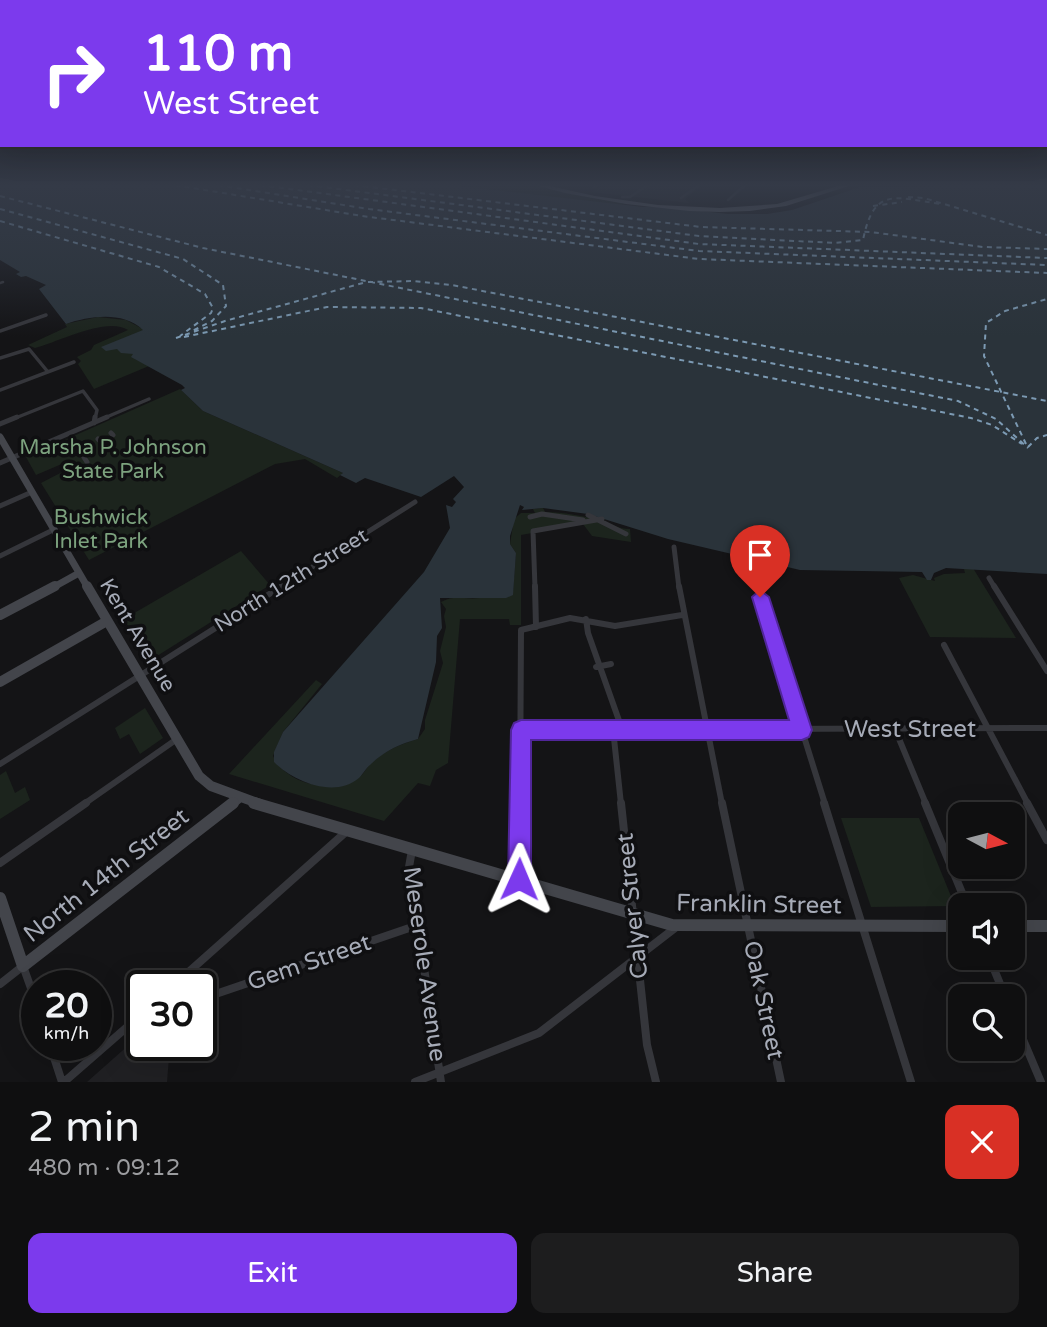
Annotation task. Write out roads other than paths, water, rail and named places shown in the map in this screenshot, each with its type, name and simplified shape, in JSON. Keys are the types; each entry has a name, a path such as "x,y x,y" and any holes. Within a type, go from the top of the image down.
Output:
{"main road":[{"name":"Kent Avenue","path":"0,437 204,782 239,798"},
{"path":"0,615 79,573"},
{"path":"0,682 107,621"},
{"name":"Franklin Street","path":"239,798 678,926 948,926"},
{"name":"North 14th Street","path":"23,967 239,798"},
{"path":"0,898 23,967"},
{"path":"1025,926 1047,926"}],"street":[{"path":"0,331 46,315"},
{"path":"0,358 30,349 48,372"},
{"path":"0,390 74,362"},
{"path":"0,424 83,391 97,410 94,423"},
{"path":"0,463 149,399"},
{"path":"78,447 87,462"},
{"path":"0,506 32,492"},
{"name":"North 12th Street","path":"140,676 415,502"},
{"path":"542,514 547,528"},
{"path":"530,517 542,514 599,519 626,534"},
{"path":"536,627 533,531 587,518"},
{"path":"0,556 55,530"},
{"name":"Oak Street","path":"674,547 682,615 781,1082"},
{"path":"751,567 911,1082"},
{"path":"989,578 1047,671"},
{"path":"519,879 521,629 570,618 615,626 682,615"},
{"name":"Calyer Street","path":"586,619 618,730 648,1052 656,1082"},
{"path":"944,645 1047,840"},
{"path":"598,667 611,664"},
{"path":"0,764 140,676"},
{"name":"West Street","path":"521,730 1047,728"},
{"path":"895,729 962,893"},
{"path":"0,863 177,739"},
{"path":"191,970 349,830"},
{"name":"Meserole Avenue","path":"413,847 409,867 440,1077"},
{"name":"Gem Street","path":"217,994 418,925"},
{"path":"415,1082 440,1077 534,1036 678,926"},
{"name":"North 14th Street","path":"0,984 23,967"},
{"path":"56,1061 63,1082 126,1030"},
{"path":"1025,1044 1041,1082"}],"park label":[{"name":"Marsha P. Johnson State Park","path":"113,459"},
{"name":"Bushwick Inlet Park","path":"101,529"}]}
